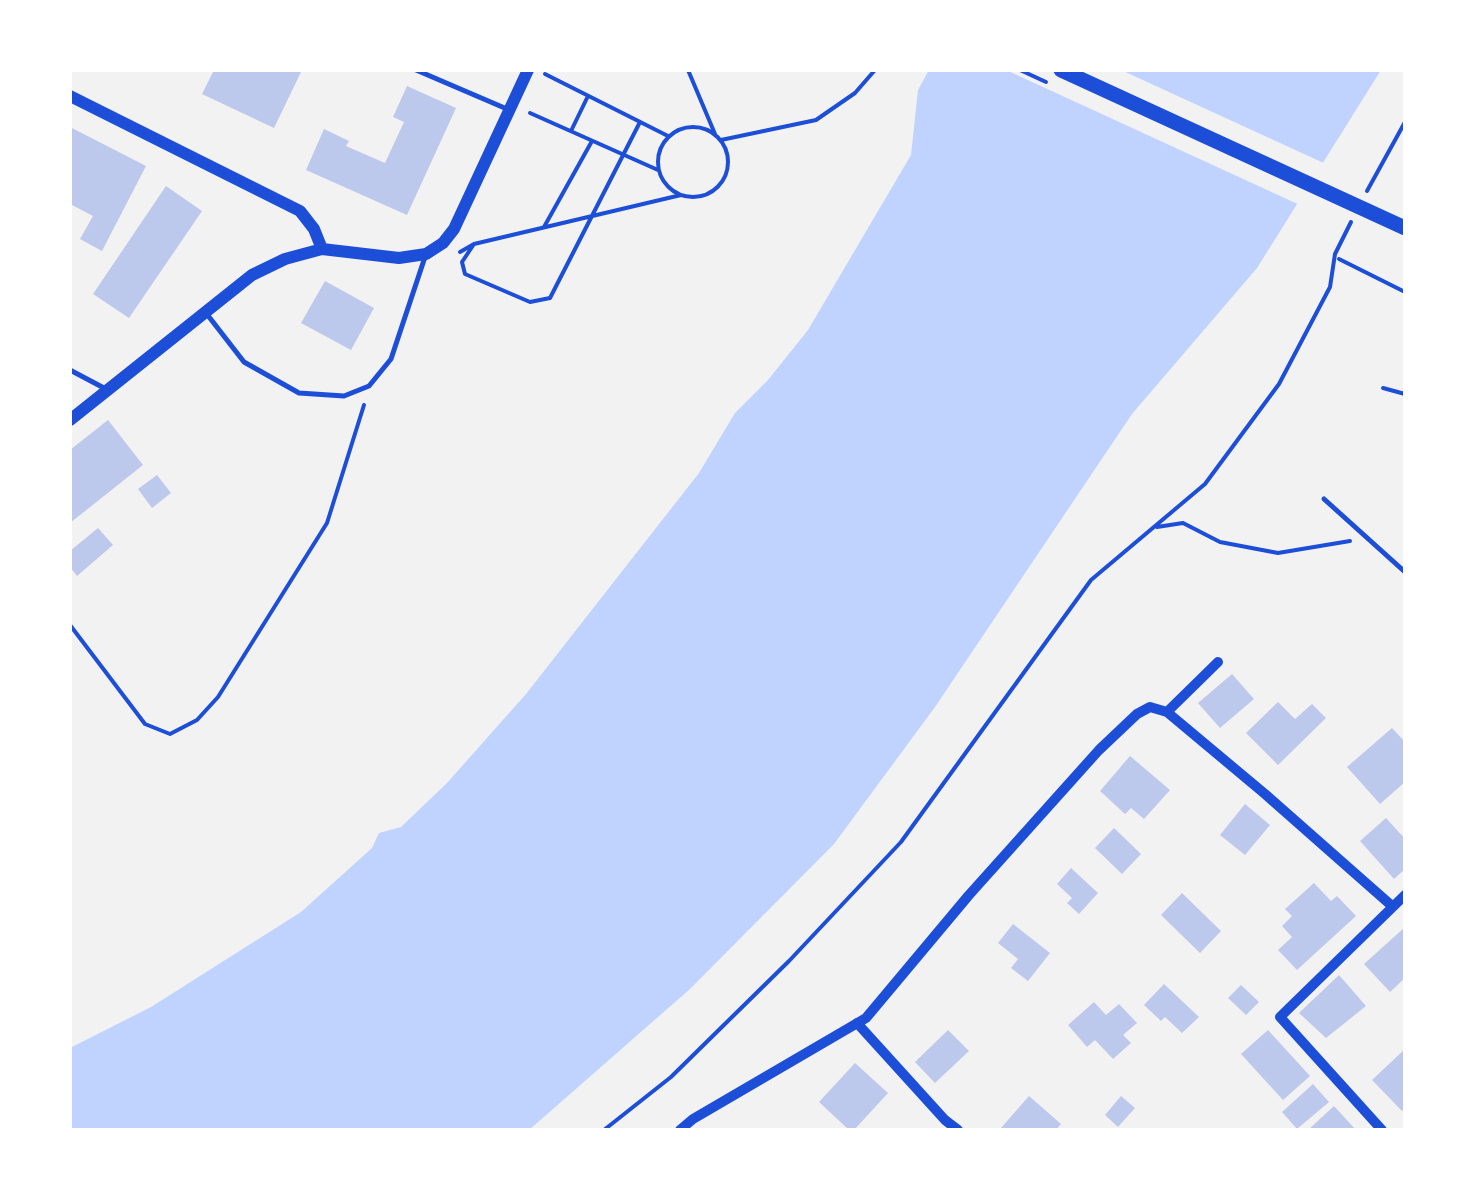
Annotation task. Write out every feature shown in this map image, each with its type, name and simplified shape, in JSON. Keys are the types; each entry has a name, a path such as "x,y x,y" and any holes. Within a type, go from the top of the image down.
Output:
{"main road":[{"path":"1061,70 1405,228"}],"street":[{"path":"70,420 252,275 322,249 399,258 426,254 443,243 454,229 528,70"},
{"path":"70,96 300,211 314,229 322,249"},
{"path":"1167,712 1218,662"},
{"path":"680,1130 692,1119 866,1018 1099,750 1137,714 1150,707 1167,712 1392,906"},
{"path":"1382,1130 1280,1017 1405,895"},
{"path":"858,1023 944,1120 958,1130"}],"lane":[{"path":"416,70 510,110"},
{"path":"204,310 244,362 300,392 344,396 369,386 391,359 426,254"},
{"path":"70,370 107,390"},
{"path":"1324,498 1405,572"}],"path":[{"path":"426,254 457,253 474,244 592,216 681,196 704,196 722,182 728,161 688,70"},
{"path":"721,140 816,120 855,94 874,70"},
{"path":"545,74 668,136"},
{"path":"571,131 588,96"},
{"path":"526,111 658,170 671,190 681,196"},
{"path":"474,244 462,262 465,274 530,302 550,298 640,122"},
{"path":"1359,206 1405,122"},
{"path":"658,170 658,152 668,136 696,126 715,134"},
{"path":"544,228 592,141"},
{"path":"604,1130 671,1077 790,961 902,842 1091,580 1205,484 1279,384 1330,288 1335,254 1351,222"},
{"path":"1339,259 1405,292"},
{"path":"70,625 145,724 170,734 196,720 218,697 327,523 369,386"},
{"path":"1383,388 1405,394"},
{"path":"1157,527 1183,522 1220,542 1278,553 1368,538"}],"water":[{"path":"929,70 1381,70 1257,268 1132,414 935,707 834,844 690,989 529,1130 70,1130 70,1048 151,1007 301,912 372,848 379,833 401,827 447,783 526,694 699,473 735,413 808,330 911,155 918,90"}],"pier":[{"path":"1006,70 1121,70 1328,165 1302,206"}],"building":[{"path":"214,70 302,70 274,128 202,94"},
{"path":"407,86 456,108 407,215 306,170 324,129 349,141 346,146 385,163 404,122 393,117"},
{"path":"70,127 146,166 102,251 80,239 93,216 70,204"},
{"path":"166,186 202,211 129,318 93,294"},
{"path":"325,281 374,308 351,350 301,323"},
{"path":"108,420 143,465 70,523 70,450"},
{"path":"157,475 171,493 152,508 138,489"},
{"path":"98,528 113,545 77,576 70,567 70,551"},
{"path":"1232,674 1254,699 1220,728 1198,703"},
{"path":"1278,702 1295,719 1312,704 1326,718 1278,765 1246,733"},
{"path":"1392,728 1405,742 1405,782 1380,804 1347,767"},
{"path":"1130,756 1170,790 1144,819 1131,808 1125,814 1100,791"},
{"path":"1245,804 1270,825 1245,855 1220,835"},
{"path":"1386,818 1405,839 1405,869 1394,879 1360,841"},
{"path":"1114,828 1141,854 1122,874 1095,848"},
{"path":"1071,868 1098,893 1079,914 1067,903 1072,898 1057,884"},
{"path":"1314,883 1331,901 1337,896 1356,916 1297,970 1278,950 1292,937 1282,926 1292,916 1285,909"},
{"path":"1182,893 1221,931 1200,953 1161,915"},
{"path":"1013,924 1050,953 1028,981 1011,968 1018,959 998,943"},
{"path":"1405,927 1405,978 1390,992 1364,964"},
{"path":"1339,975 1366,1006 1326,1038 1299,1013"},
{"path":"1164,984 1199,1017 1182,1033 1144,1005"},
{"path":"1241,985 1259,1002 1246,1015 1228,998"},
{"path":"1094,1002 1106,1015 1119,1004 1137,1023 1123,1035 1131,1043 1113,1059 1095,1040 1087,1047 1068,1025"},
{"path":"948,1030 969,1051 935,1083 915,1062"},
{"path":"1268,1030 1310,1076 1283,1100 1241,1054"},
{"path":"1405,1049 1405,1108 1402,1111 1372,1080"},
{"path":"855,1063 888,1093 854,1130 849,1130 819,1102"},
{"path":"1313,1084 1329,1102 1297,1129 1282,1112"},
{"path":"1029,1096 1061,1124 1056,1130 1001,1128"},
{"path":"1121,1096 1135,1108 1118,1127 1105,1115"},
{"path":"1334,1106 1356,1130 1308,1130"}]}
